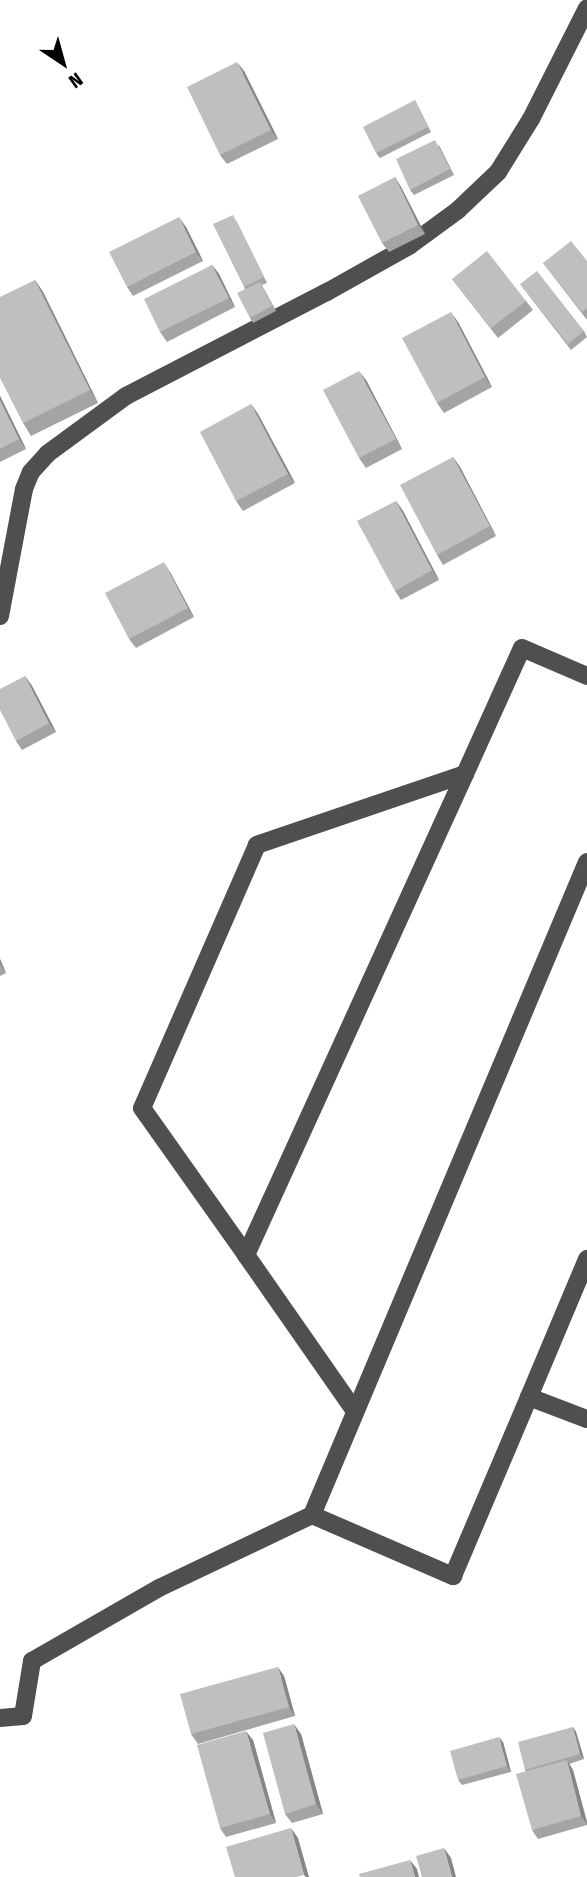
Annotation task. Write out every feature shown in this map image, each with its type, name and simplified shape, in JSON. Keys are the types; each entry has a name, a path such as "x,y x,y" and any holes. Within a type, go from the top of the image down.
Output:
{"street":[{"path":"0,616 24,489 31,472 47,454 126,396 327,292 409,246 458,210 498,172 531,119 587,8"},
{"path":"246,1255 522,648 587,676"},
{"path":"355,1411 142,1108 257,845 465,774"},
{"path":"0,1718 23,1716 32,1661 159,1588 312,1515 587,862"},
{"path":"312,1515 453,1576 587,1259"},
{"path":"529,1397 587,1419"}],"building":[{"path":"237,62 271,130 220,155 187,87"},
{"path":"415,100 428,127 376,153 363,127"},
{"path":"435,140 450,169 410,190 396,159"},
{"path":"395,177 418,225 382,243 358,196"},
{"path":"233,215 264,277 244,287 213,224"},
{"path":"179,217 196,252 127,287 109,252"},
{"path":"571,241 587,261 587,308 582,312 543,263"},
{"path":"487,251 526,301 491,328 452,279"},
{"path":"212,265 229,298 160,332 144,299"},
{"path":"537,271 584,331 568,344 520,284"},
{"path":"35,280 90,390 23,423 0,378 0,297"},
{"path":"260,282 272,306 250,318 237,293"},
{"path":"451,312 485,377 437,403 402,338"},
{"path":"359,371 396,439 359,458 323,390"},
{"path":"0,400 19,439 0,449"},
{"path":"251,404 288,474 236,501 200,432"},
{"path":"453,457 490,526 437,555 400,485"},
{"path":"396,501 432,570 395,591 357,521"},
{"path":"164,562 188,608 129,639 105,593"},
{"path":"25,676 49,723 16,741 0,710 0,689"},
{"path":"278,1667 289,1707 191,1734 180,1694"},
{"path":"294,1724 316,1804 285,1814 263,1733"},
{"path":"573,1727 580,1754 525,1770 518,1742"},
{"path":"246,1731 270,1814 220,1828 197,1745"},
{"path":"499,1737 507,1766 458,1780 450,1751"},
{"path":"567,1760 581,1816 532,1830 516,1774"},
{"path":"291,1828 304,1875 235,1877 226,1847"},
{"path":"444,1848 452,1877 422,1877 416,1856"},
{"path":"410,1860 415,1877 360,1877 359,1874"}]}
